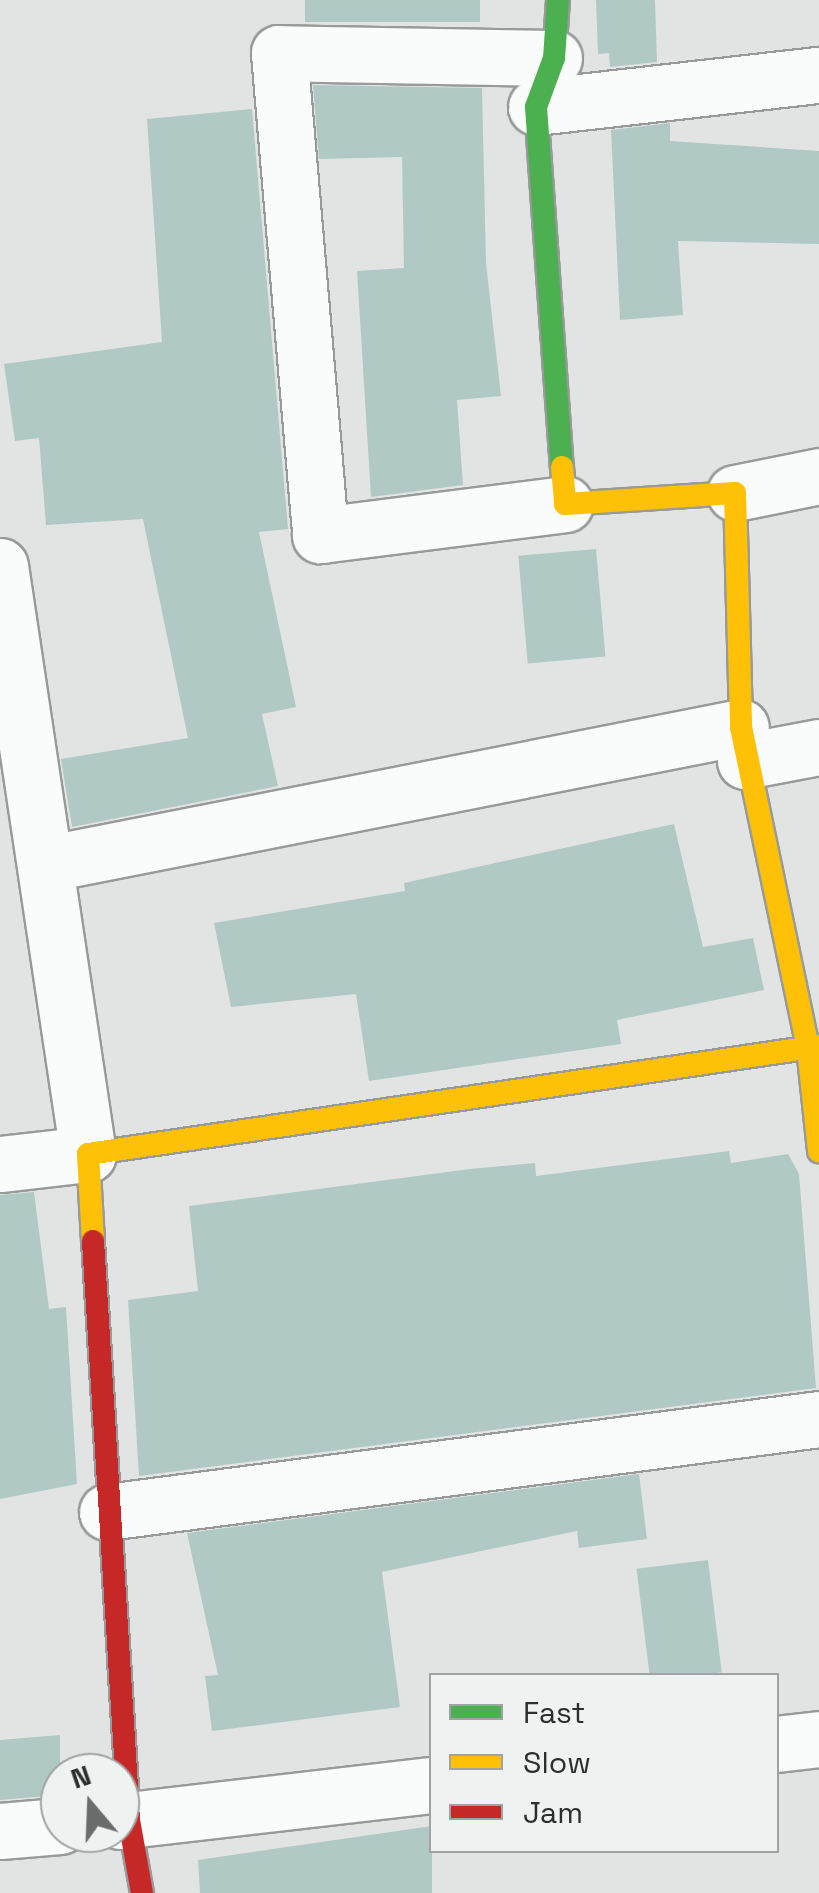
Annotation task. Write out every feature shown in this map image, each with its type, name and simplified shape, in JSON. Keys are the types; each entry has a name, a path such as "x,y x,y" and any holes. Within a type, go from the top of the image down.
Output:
{"street":[{"path":"558,0 545,82 565,504"},
{"path":"819,75 545,82 279,53 320,534 565,504 736,493 819,476"},
{"path":"736,493 743,744 813,1047 819,1151"},
{"path":"0,566 50,863 88,1154 120,1753"},
{"path":"50,863 743,744 819,748"},
{"path":"0,1164 813,1047"},
{"path":"107,1512 819,1418"},
{"path":"779,1744 819,1739"},
{"path":"140,1818 429,1784"},
{"path":"0,1831 40,1828"},
{"path":"132,1853 142,1893"}],"building":[{"path":"305,0 480,0 480,22 305,22"},
{"path":"596,0 655,0 657,62 610,67 609,53 598,54"},
{"path":"313,85 482,88 486,263 501,396 457,400 463,485 371,497 357,271 404,268 402,157 319,159"},
{"path":"252,109 288,529 259,532 296,707 262,714 278,786 72,827 61,759 188,738 143,519 46,525 39,438 15,441 4,364 162,342 147,119"},
{"path":"670,123 670,141 819,151 819,244 678,241 683,315 620,320 611,130"},
{"path":"596,549 605,657 528,663 518,556"},
{"path":"674,824 703,947 753,938 764,990 617,1020 621,1044 369,1081 356,994 231,1007 214,923 405,891 404,883"},
{"path":"729,1151 731,1163 788,1154 799,1174 816,1388 139,1476 128,1300 198,1291 189,1206 470,1169 535,1163 536,1176"},
{"path":"34,1192 49,1309 66,1307 77,1484 0,1499 0,1195"},
{"path":"639,1474 647,1539 579,1548 577,1531 382,1572 400,1707 212,1731 205,1676 218,1675 187,1533"},
{"path":"708,1560 722,1672 649,1673 637,1569"},
{"path":"60,1735 60,1753 40,1753 40,1797 0,1800 0,1740"},
{"path":"429,1826 432,1893 200,1893 198,1860"}],"traffic: fast":[{"path":"558,0 554,58 536,107 562,467"}],"traffic: slow":[{"path":"562,467 565,504 735,493 741,727 808,1048 819,1151"},
{"path":"93,1241 88,1154 819,1046"}],"traffic: jam":[{"path":"93,1241 129,1820 142,1893"}]}
